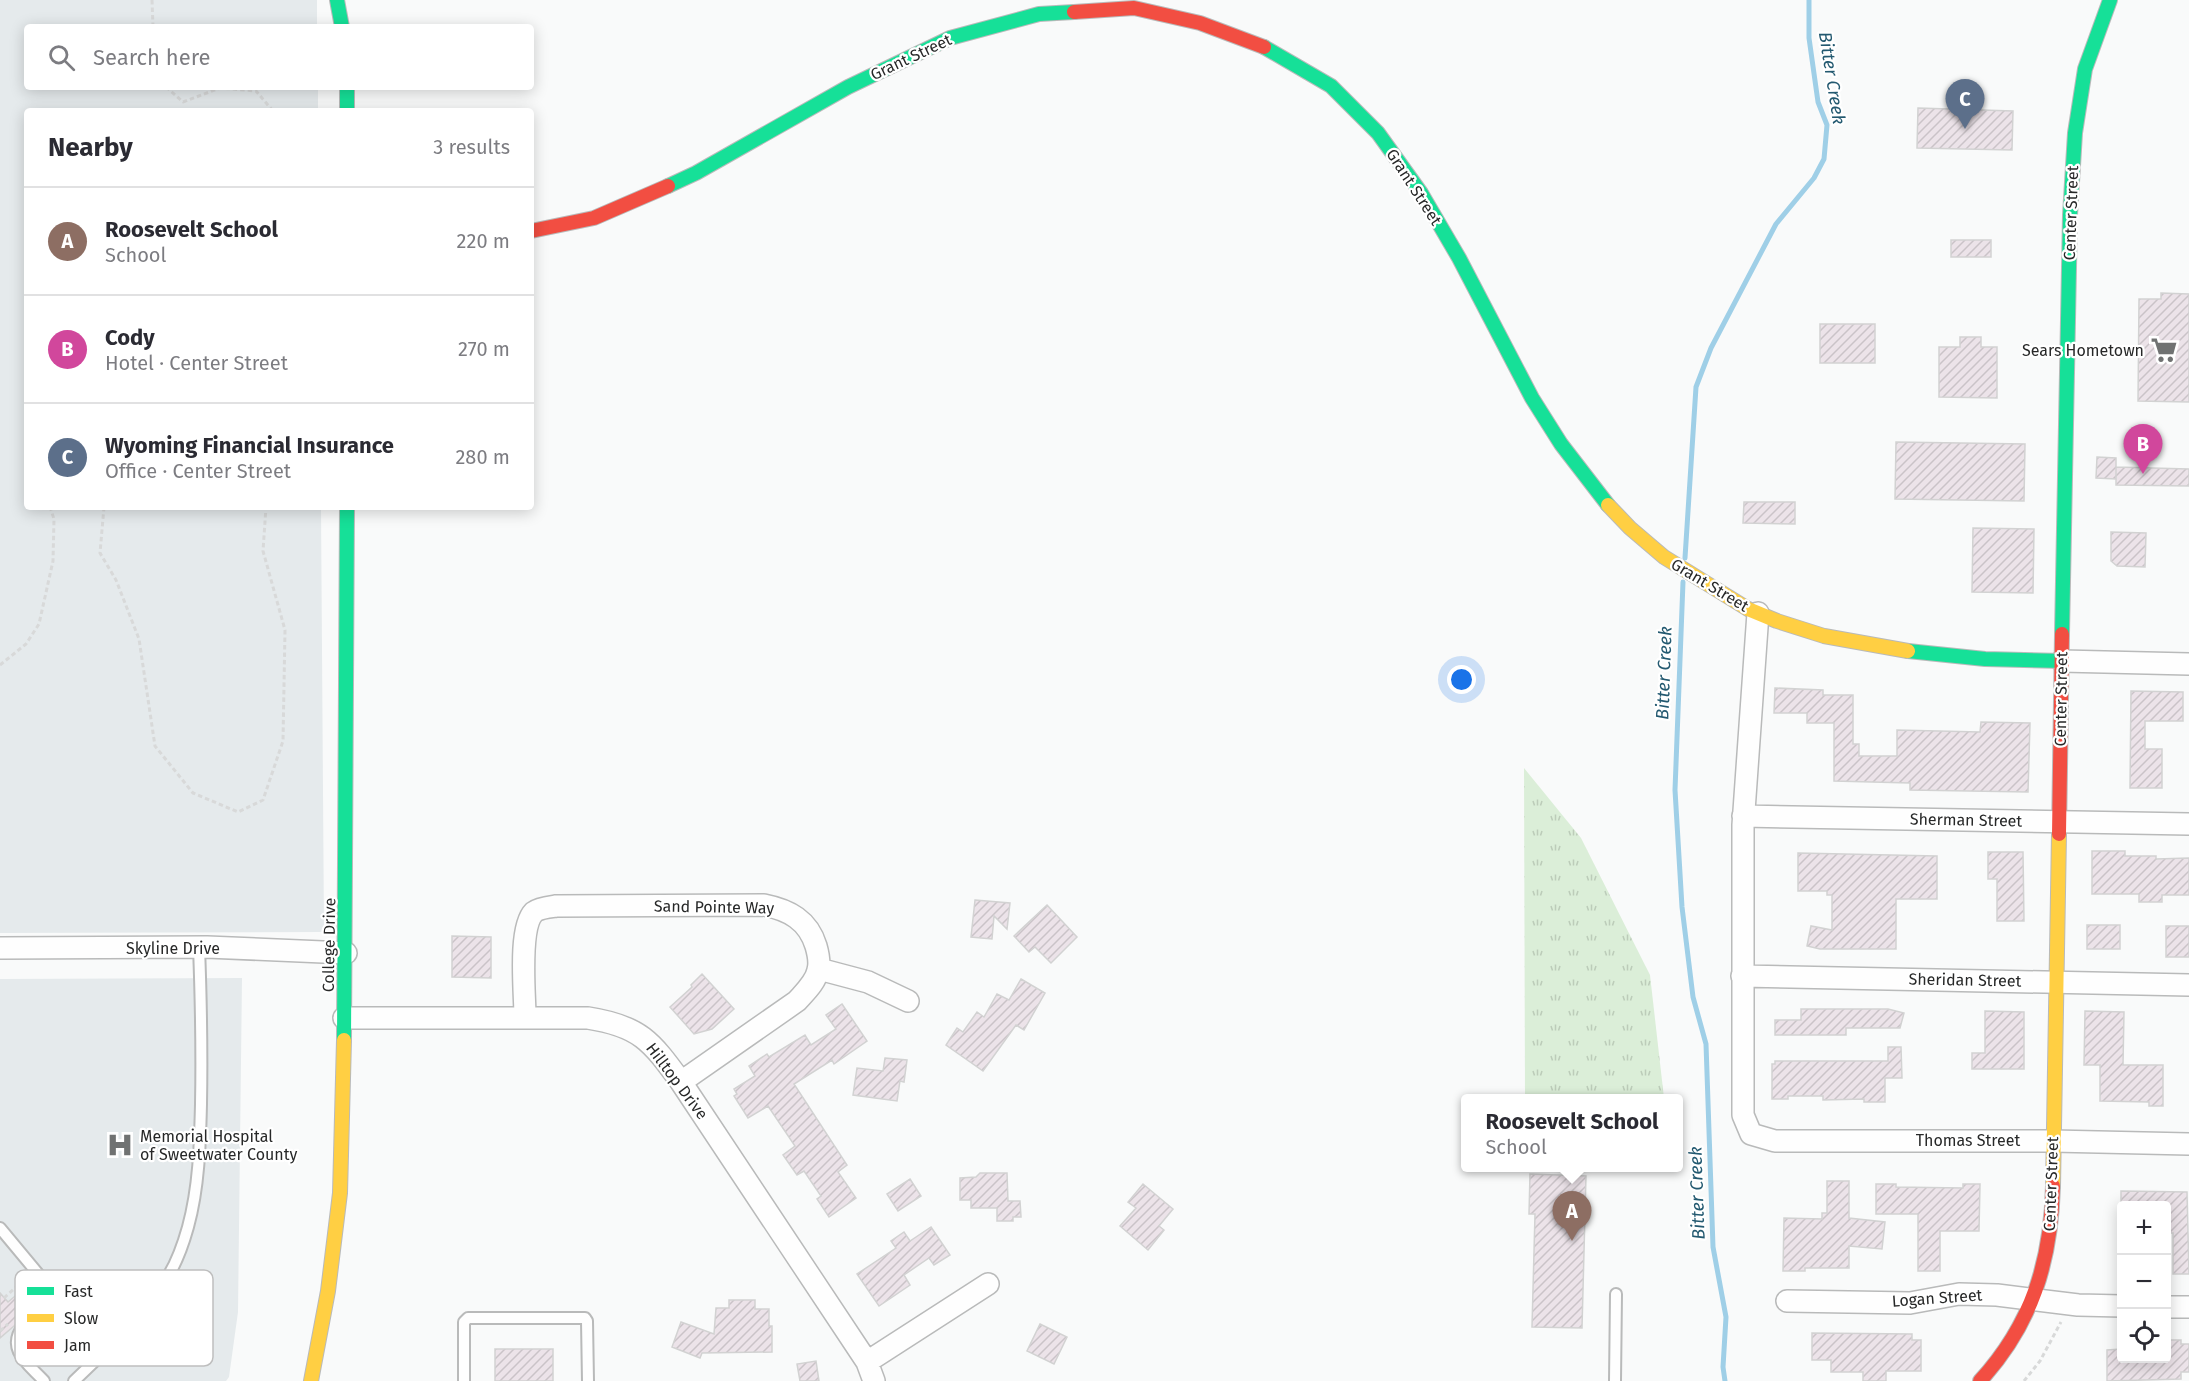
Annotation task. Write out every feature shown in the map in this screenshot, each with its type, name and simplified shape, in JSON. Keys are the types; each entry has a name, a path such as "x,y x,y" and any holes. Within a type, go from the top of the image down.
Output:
{"main road":[{"path":"337,0 341,24"},
{"name":"Center Street","path":"1990,1378 2022,1326 2034,1299 2045,1262 2052,1220 2070,215 2075,133 2085,69 2110,0"},
{"name":"Grant Street","path":"534,230 594,218 696,173 848,87 950,38 1039,14 1134,8 1200,22 1262,45 1331,86 1378,133 1421,193 1459,258 1532,398 1561,444 1607,504 1630,528 1664,557 1753,611 1824,636 1906,651 1985,659 2062,661"},
{"path":"347,90 347,108"},
{"name":"College Drive","path":"311,1381 328,1291 340,1193 345,1104 347,510"}],"street":[{"path":"1742,976 1743,816 1753,611"},
{"name":"Grant Street","path":"2062,661 2189,663"},
{"name":"Sherman Street","path":"1743,816 2189,824"},
{"name":"Sand Pointe Way","path":"525,1017 524,940 527,922 536,910 556,906 764,905 782,908 799,918 812,934 819,969"},
{"name":"Skyline Drive","path":"0,948 199,947 346,953"},
{"path":"681,1082 797,1001 811,986 819,969 868,982 908,1001"},
{"name":"Sheridan Street","path":"1742,976 2189,985"},
{"name":"Thomas Street","path":"1742,976 1743,1115 1751,1134 1775,1141 1818,1139 2189,1144"},
{"name":"Hilltop Drive","path":"344,1017 588,1018 612,1022 639,1033 656,1048 681,1082 870,1372"},
{"path":"870,1372 988,1284"},
{"name":"Logan Street","path":"1787,1301 1910,1303 1959,1294 1997,1295 2067,1304 2117,1306"},
{"path":"2171,1307 2189,1307"}],"lane":[{"path":"171,1270 180,1253 188,1226 200,1148 202,1051 199,947"},
{"path":"0,1228 35,1270"},
{"path":"1615,1381 1616,1294"},
{"path":"464,1381 464,1322 468,1318 585,1318 587,1321 588,1381"},
{"path":"31,1366 44,1381"},
{"path":"74,1381 90,1366"}],"path":[{"path":"152,0 153,24"},
{"path":"169,90 183,102 215,90"},
{"path":"244,90 256,91 270,108"},
{"path":"0,665 26,644 39,624 53,561 54,519 51,510"},
{"path":"104,510 100,553 116,580 140,639 155,746 193,793 238,812 263,800 283,741 285,630 263,551 266,510"},
{"path":"4,1298 15,1288"},
{"path":"2024,1381 2040,1361 2059,1329 2067,1304"},
{"path":"0,1331 9,1323"}],"shaded area":[{"path":"0,0 317,0 317,24 24,24 24,90 318,90 318,108 24,108 24,510 321,510 324,932 0,933"},
{"name":"Memorial Hospital of Sweetwater County","path":"242,978 238,1312 229,1377 226,1381 0,1381 0,979"}],"green space":[{"path":"1524,768 1581,838 1650,975 1664,1094 1525,1094"}],"building":[{"path":"1918,108 2013,111 2012,150 1917,148"},
{"path":"1951,240 1991,240 1991,257 1951,257"},
{"name":"Sears Hometown","path":"2161,293 2189,294 2189,402 2138,401 2139,299 2161,299"},
{"path":"1820,324 1875,324 1875,363 1820,363"},
{"path":"1960,337 1981,337 1981,347 1997,347 1997,398 1939,397 1939,347 1960,347"},
{"path":"1896,442 2025,444 2024,501 1895,499"},
{"path":"2097,457 2116,458 2116,479 2096,478"},
{"path":"2116,467 2189,469 2189,486 2116,485"},
{"path":"1744,502 1795,502 1795,524 1743,523"},
{"path":"1973,528 2034,529 2033,593 1972,592"},
{"path":"2111,532 2146,533 2145,567 2117,566 2111,561"},
{"path":"1775,688 1823,690 1823,695 1853,695 1853,744 1859,744 1859,756 1897,756 1897,730 1980,732 1981,722 2030,723 2028,792 1910,790 1910,783 1834,781 1834,723 1807,723 1807,713 1774,713"},
{"path":"2131,691 2183,692 2183,721 2145,721 2145,749 2162,749 2162,788 2130,788"},
{"path":"2092,851 2125,851 2125,856 2156,856 2156,859 2189,858 2189,895 2162,895 2162,902 2139,902 2139,894 2092,894"},
{"path":"1988,852 2023,852 2024,921 1997,921 1997,879 1988,879"},
{"path":"1798,853 1937,856 1937,899 1896,899 1896,949 1820,949 1807,946 1811,926 1832,930 1832,895 1827,895 1827,891 1798,891"},
{"path":"975,900 1010,903 1007,929 994,916 992,939 971,937"},
{"path":"1047,905 1077,937 1051,963 1035,947 1029,952 1014,936"},
{"path":"2087,925 2120,925 2120,949 2087,949"},
{"path":"2166,926 2189,926 2189,957 2166,957"},
{"path":"452,936 491,937 491,978 452,977"},
{"path":"702,974 734,1009 712,1029 694,1034 670,1007 692,987 691,985"},
{"path":"1021,979 1045,993 1024,1030 1016,1025 983,1071 946,1045 957,1028 963,1032 977,1012 984,1017 997,994 1009,1000"},
{"path":"842,1004 867,1041 834,1064 832,1060 794,1084 847,1165 838,1172 856,1198 829,1217 817,1199 821,1196 804,1171 797,1175 783,1155 795,1146 768,1106 748,1118 734,1096 737,1094 734,1089 755,1076 749,1066 767,1054 769,1057 805,1035 811,1045 836,1029 826,1015"},
{"path":"1801,1009 1888,1009 1904,1013 1900,1028 1846,1028 1846,1035 1775,1035 1775,1020 1801,1020"},
{"path":"1985,1011 2024,1012 2024,1069 1972,1069 1972,1053 1985,1053"},
{"path":"2085,1011 2124,1012 2123,1065 2163,1065 2163,1106 2149,1106 2149,1102 2100,1101 2100,1065 2084,1065"},
{"path":"1888,1047 1901,1047 1902,1078 1885,1078 1885,1102 1864,1102 1864,1099 1823,1100 1823,1096 1788,1096 1788,1099 1772,1099 1772,1064 1775,1064 1775,1061 1888,1061"},
{"path":"885,1058 907,1060 904,1082 900,1081 897,1101 853,1095 857,1068 883,1071"},
{"path":"980,1173 1007,1173 1008,1201 1020,1201 1021,1217 1013,1217 1013,1221 997,1221 997,1208 971,1208 971,1200 960,1200 960,1178 976,1177"},
{"path":"1530,1174 1586,1176 1582,1328 1532,1327 1535,1214 1529,1214"},
{"path":"910,1179 921,1196 898,1211 887,1194"},
{"path":"1827,1181 1849,1181 1849,1218 1885,1222 1882,1249 1849,1246 1849,1268 1805,1268 1805,1271 1783,1271 1784,1218 1822,1219 1822,1213 1827,1213"},
{"path":"1143,1184 1173,1209 1159,1226 1164,1230 1148,1250 1120,1226 1136,1208 1128,1202"},
{"path":"1876,1184 1896,1184 1896,1187 1963,1188 1963,1184 1980,1184 1979,1231 1940,1231 1940,1271 1918,1271 1918,1214 1876,1214"},
{"path":"2121,1191 2187,1192 2189,1274 2173,1274 2171,1201 2121,1201"},
{"path":"931,1227 950,1255 934,1265 929,1258 904,1275 910,1285 879,1306 857,1274 896,1248 891,1241 904,1232 910,1241"},
{"path":"0,1293 8,1302 15,1296 15,1325 0,1338"},
{"path":"729,1300 755,1300 755,1309 769,1309 769,1326 772,1326 772,1352 702,1353 700,1358 672,1347 681,1322 714,1334 716,1308 729,1308"},
{"path":"1040,1324 1067,1337 1054,1364 1027,1351"},
{"path":"1812,1333 1912,1334 1912,1340 1921,1340 1921,1371 1886,1371 1886,1381 1863,1381 1863,1372 1831,1372 1831,1360 1812,1360"},
{"path":"2171,1340 2181,1340 2181,1344 2189,1344 2189,1372 2181,1372 2181,1379 2107,1381 2107,1350 2117,1349 2117,1363 2171,1363"},
{"path":"495,1349 553,1349 553,1381 495,1381"},
{"path":"816,1361 819,1381 800,1381 797,1364"}],"waterway":[{"name":"Bitter Creek","path":"1685,558 1696,387 1711,348 1776,224 1814,178 1824,159 1827,125 1818,102 1809,38 1809,0"},
{"name":"Bitter Creek","path":"1683,582 1675,790 1682,907 1693,997 1706,1044 1713,1247 1726,1317 1723,1367 1725,1381"}],"traffic: fast":[{"path":"337,0 341,24"},
{"path":"2062,634 2070,215 2075,133 2085,69 2110,0"},
{"path":"668,186 696,173 848,87 950,38 1039,14 1074,12"},
{"path":"1264,47 1331,86 1378,133 1421,193 1459,258 1532,398 1561,444 1608,505"},
{"path":"347,90 347,108"},
{"path":"344,1040 347,510"},
{"path":"1908,651 1985,659 2062,661"}],"traffic: slow":[{"path":"1608,505 1630,528 1664,557 1748,609 1824,636 1908,651"},
{"path":"2053,1186 2059,834"},
{"path":"311,1381 328,1291 340,1193 344,1040"}],"traffic: jam":[{"path":"1074,12 1134,8 1200,23 1264,47"},
{"path":"534,230 594,218 668,186"},
{"path":"2059,834 2062,634"},
{"path":"1980,1381 2013,1337 2035,1291 2048,1241 2053,1186"}],"place":[{"name":"Wyoming Financial Insurance","path":"1965,129"},
{"name":"Sears Hometown","path":"2164,350"},
{"name":"Cody","path":"2143,474"},
{"name":"Memorial Hospital of Sweetwater County","path":"120,1145"},
{"name":"Roosevelt School","path":"1572,1241"}]}
